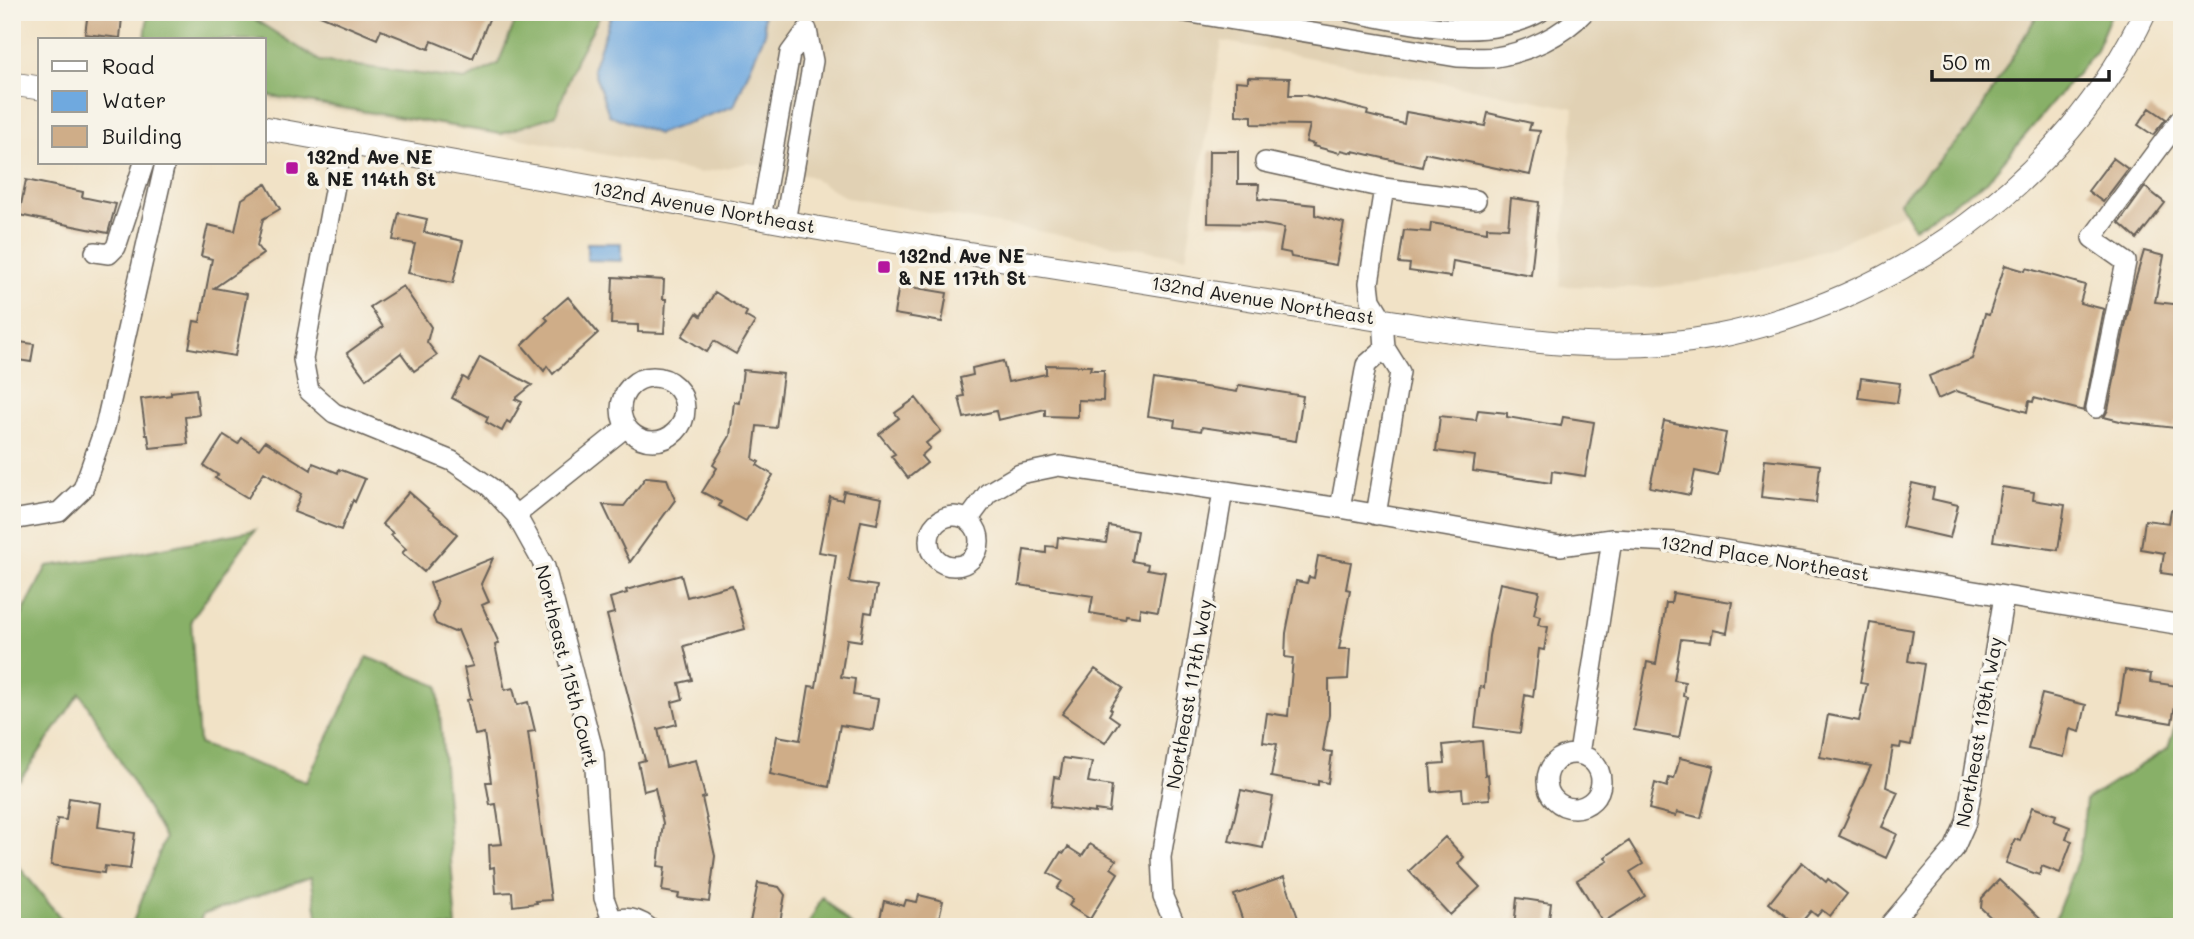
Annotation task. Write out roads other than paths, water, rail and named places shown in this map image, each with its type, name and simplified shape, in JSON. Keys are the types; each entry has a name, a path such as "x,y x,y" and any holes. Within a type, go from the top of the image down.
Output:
{"street":[{"path":"1185,12 1457,57 1494,58 1524,50 1556,35 1584,12"},
{"path":"1350,12 1447,28 1479,30 1511,25 1540,12"},
{"name":"132nd Avenue Northeast","path":"266,128 761,218 1503,339 1573,344 1637,344 1711,338 1780,320 1835,300 1904,267 1972,223 2020,183 2068,132 2102,89 2145,12"},
{"path":"761,218 790,53 808,21"},
{"path":"785,222 813,61 808,21"},
{"path":"12,83 38,88"},
{"path":"2096,408 2126,262 2092,238 2182,117"},
{"name":"Northeast 115th Court","path":"343,142 303,359 309,391 334,413 452,461 489,487 516,515 545,567 594,754 607,923 633,918 648,927"},
{"path":"1265,162 1384,188 1476,200"},
{"path":"95,252 109,254 116,247 144,164"},
{"path":"12,520 59,512 83,489 105,427 165,164"},
{"path":"1376,515 1400,372 1385,348 1383,320 1371,300 1369,283 1384,188"},
{"path":"1340,508 1366,365 1385,348"},
{"path":"516,515 626,427"},
{"name":"132nd Place Northeast","path":"968,520 988,493 1020,474 1059,466 1340,508 1560,546 1612,540 1675,542 2182,625"},
{"name":"Northeast 117th Way","path":"1176,927 1163,897 1161,857 1223,491"},
{"path":"1579,754 1612,540"},
{"name":"Northeast 119th Way","path":"1888,927 1954,849 1966,822 2004,596"}],"water":[{"path":"616,12 763,12 765,33 734,106 658,134 609,115 593,69 610,18"},
{"path":"587,243 621,243 621,261 587,260"}],"place":[{"name":"132nd Ave NE & NE 114th St","path":"292,168"},
{"name":"132nd Ave NE & NE 117th St","path":"884,267"}]}
